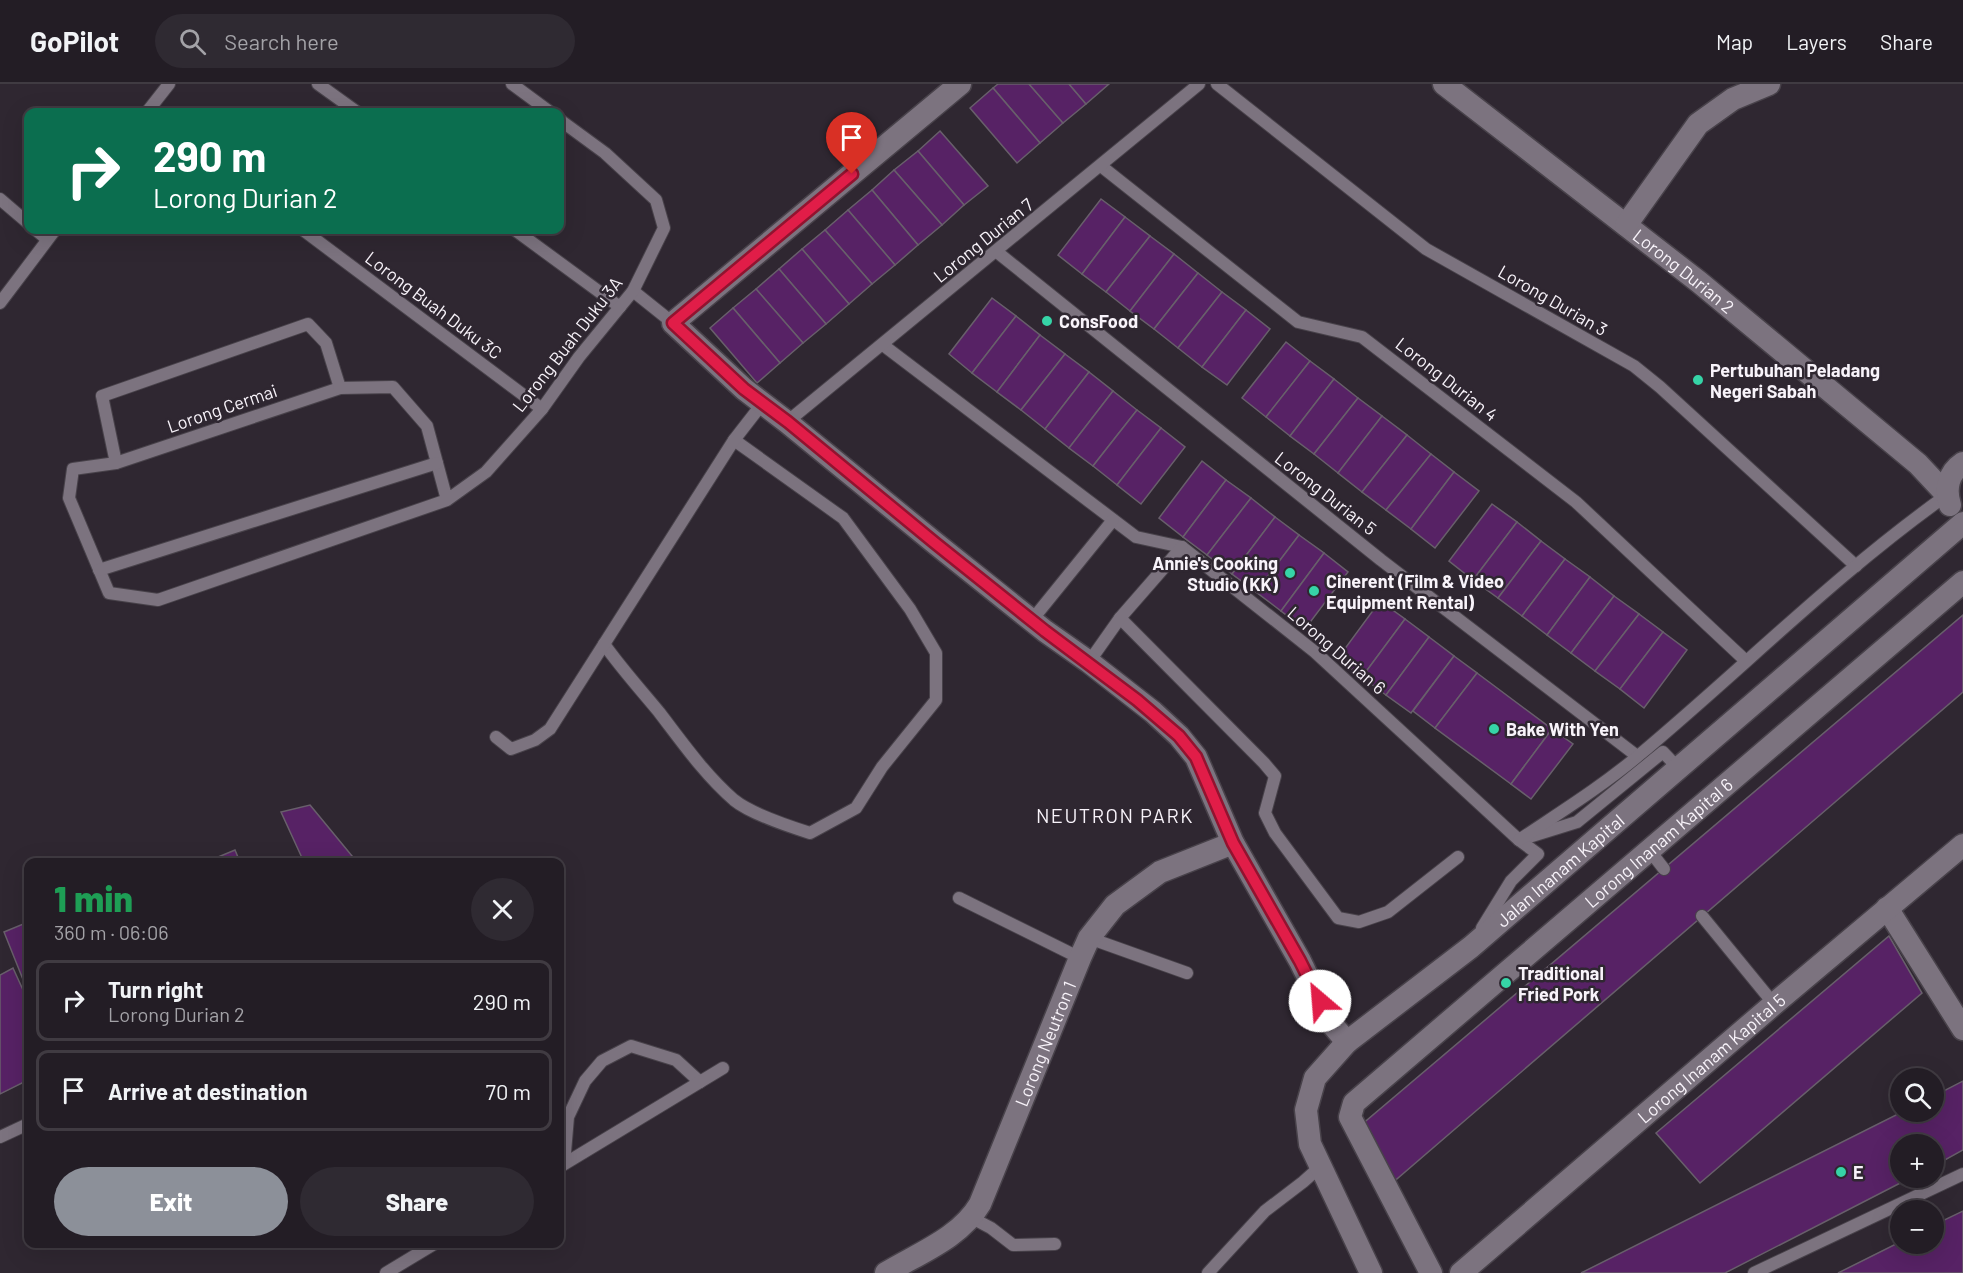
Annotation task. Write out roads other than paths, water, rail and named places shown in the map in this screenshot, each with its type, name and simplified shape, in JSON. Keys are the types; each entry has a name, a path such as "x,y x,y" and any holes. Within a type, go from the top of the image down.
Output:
{"street":[{"path":"960,84 673,323 762,404 788,422 1032,620 1153,712 1179,736 1196,757 1233,843 1300,961 1330,1022 1347,1042"},
{"name":"Lorong Durian 2","path":"1444,84 1699,282 1918,464 1947,495 1950,506 1963,521"},
{"path":"1626,225 1698,124 1733,99 1769,84"},
{"path":"1918,464 1963,462"},
{"path":"1947,495 1952,474 1963,462"},
{"name":"Jalan Inanam Kapital","path":"1371,1273 1310,1144 1306,1110 1315,1078 1347,1042 1471,947 1963,521"},
{"name":"Lorong Inanam Kapital 6","path":"1431,1273 1350,1117 1354,1103 1657,860 1963,582"},
{"name":"Lorong Neutron 1","path":"886,1273 947,1238 972,1218 980,1204 1089,938 1115,905 1160,872 1233,843"},
{"name":"Lorong Inanam Kapital 5","path":"1461,1273 1963,845"},
{"path":"1887,908 1963,1029"}],"lane":[{"path":"151,108 170,84"},
{"path":"318,84 351,108"},
{"path":"512,84 545,108"},
{"name":"Lorong Durian 7","path":"788,422 1199,84"},
{"name":"Lorong Durian 3","path":"1217,84 1426,249 1634,366 1660,387 1856,566"},
{"name":"Lorong Buah Duku 3A","path":"99,570 110,593 158,600 447,500 486,472 542,410 579,357 633,291 664,228 656,200 604,153 564,123"},
{"name":"Lorong Durian 4","path":"1101,166 1298,322 1362,337 1576,502 1746,661"},
{"path":"0,199 24,220"},
{"path":"0,303 51,234"},
{"name":"Lorong Buah Duku 3C","path":"308,234 542,410"},
{"path":"520,234 620,307"},
{"name":"Lorong Durian 5","path":"997,252 1381,560 1637,756"},
{"path":"633,291 673,323"},
{"path":"116,463 102,396 308,324 326,343 340,388"},
{"name":"Lorong Durian 6","path":"883,345 1136,537 1182,547 1315,652 1519,840 1538,854 1512,881 1471,947"},
{"name":"Lorong Cermai","path":"99,570 69,498 73,469 116,463 340,388 393,387 427,426 447,500"},
{"path":"496,737 511,748 535,740 550,729 734,440 762,404"},
{"path":"604,644 623,671 691,754 735,801 778,823 810,833 856,808 882,767 936,700 936,653 910,609 843,518 734,440"},
{"path":"99,570 437,463"},
{"path":"1519,840 1588,794 1637,756 1856,566 1947,495"},
{"path":"1032,620 1113,520"},
{"path":"1089,662 1120,618 1182,547"},
{"path":"1120,618 1275,776 1265,813 1275,833 1338,918 1359,922 1388,912 1458,857"},
{"path":"1519,840 1577,822 1663,752 1679,769"},
{"path":"959,898 1080,958"},
{"path":"1702,916 1774,1004"},
{"path":"1089,938 1187,973"},
{"path":"564,1150 568,1118 585,1081 603,1061 631,1046 676,1060 699,1082"},
{"path":"564,1165 723,1068"},
{"path":"0,1137 24,1126"},
{"path":"1208,1273 1265,1211 1304,1182 1321,1166"},
{"path":"1754,1273 1963,1174"},
{"path":"972,1218 991,1228 1013,1245 1055,1244"},
{"path":"386,1273 427,1248"}],"place":[{"name":"ConsFood","path":"1047,321"},
{"name":"Pertubuhan Peladang Negeri Sabah","path":"1698,380"},
{"name":"Annie's Cooking Studio (KK)","path":"1290,573"},
{"name":"Cinerent (Film & Video Equipment Rental)","path":"1314,591"},
{"name":"Bake With Yen","path":"1494,729"},
{"name":"Traditional Fried Pork","path":"1506,983"},
{"name":"E","path":"1841,1172"}],"district":[{"name":"NEUTRON PARK","path":"1115,815"}]}
